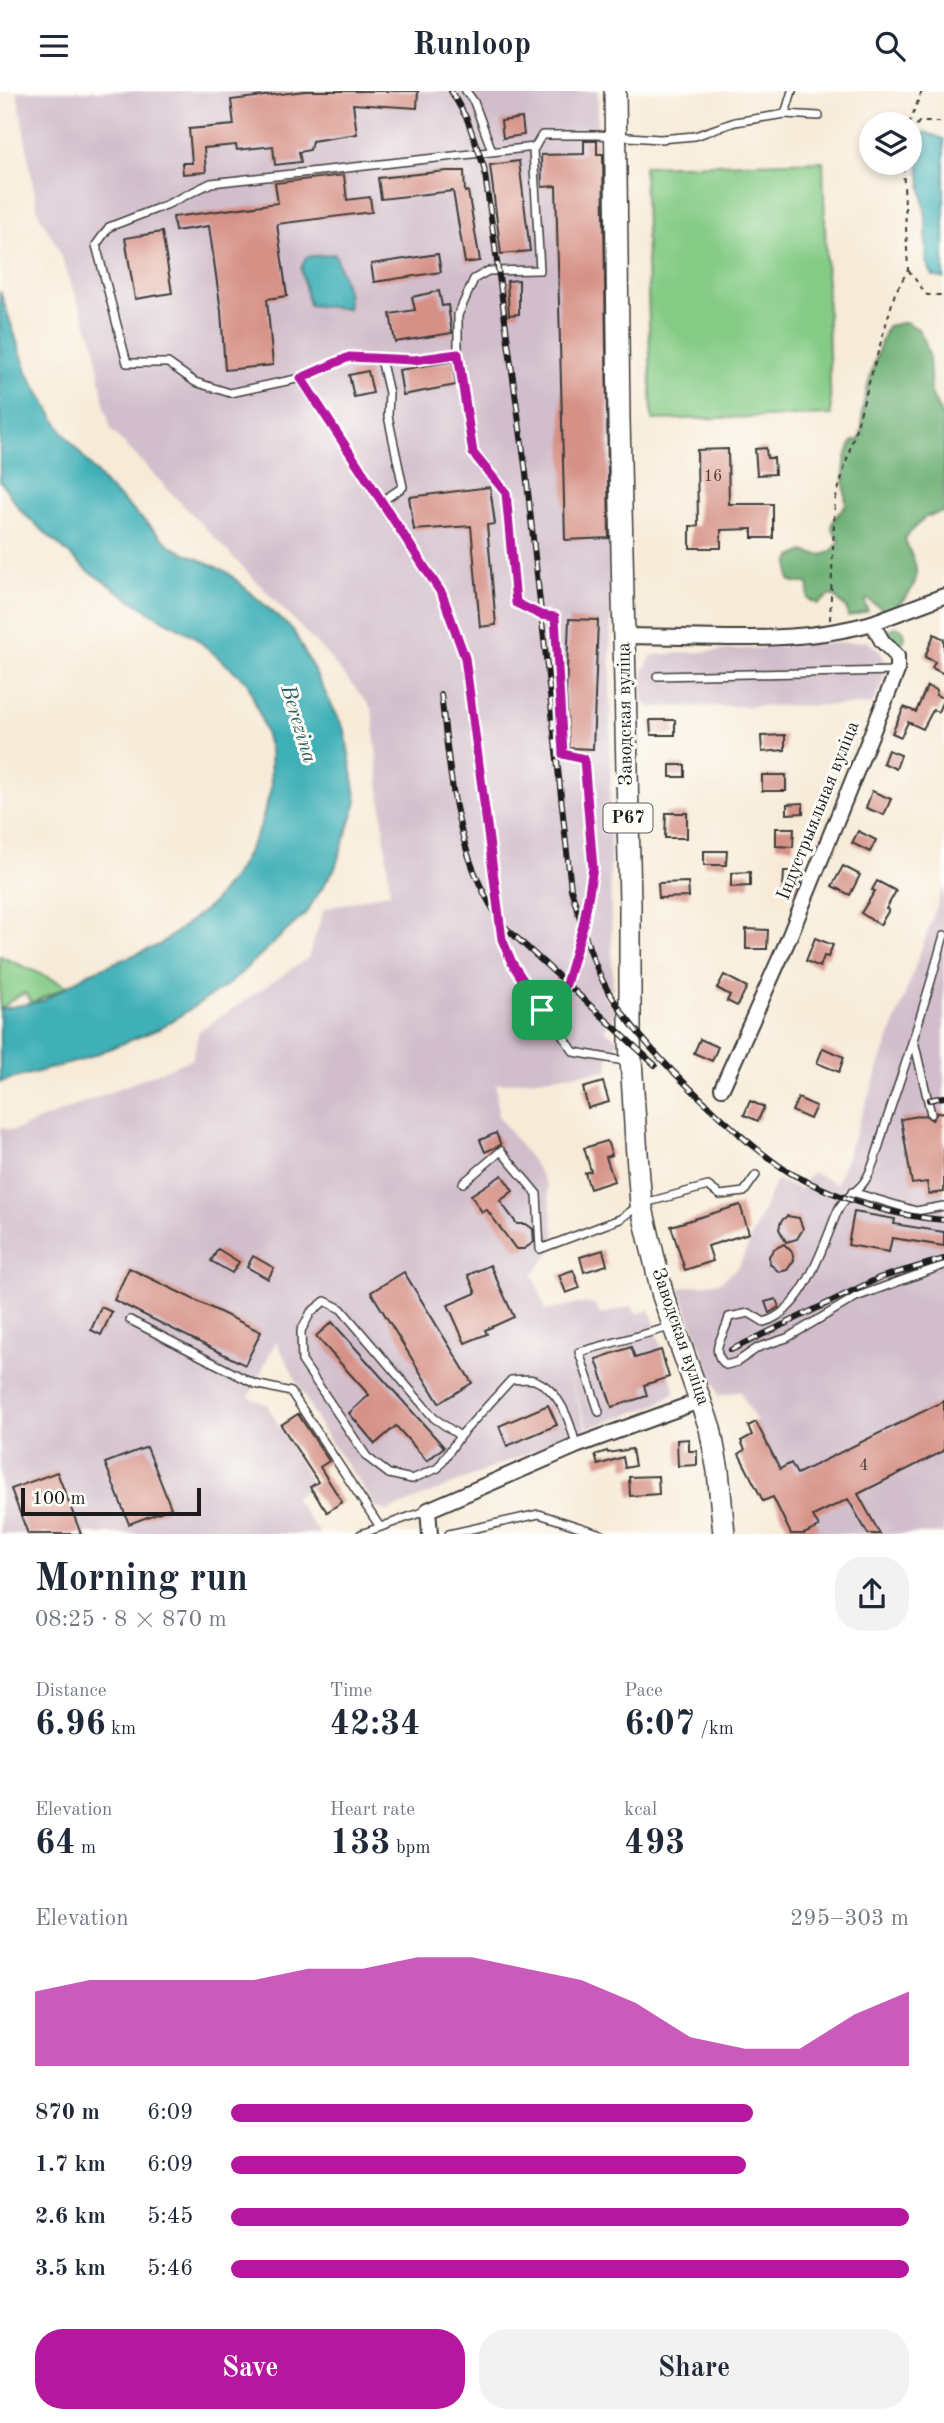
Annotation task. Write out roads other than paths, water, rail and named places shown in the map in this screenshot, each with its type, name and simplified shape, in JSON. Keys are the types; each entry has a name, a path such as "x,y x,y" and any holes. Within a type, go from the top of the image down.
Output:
{"main road":[{"name":"Заводская вуліца","path":"615,91 631,1063 641,1204 663,1296 710,1428 718,1471 724,1534"}],"street":[{"path":"624,636 787,637 872,623 944,596"},
{"path":"872,623 882,641 897,656 897,671"},
{"name":"Індустрыяльная вуліца","path":"722,1088 788,940 897,671"},
{"path":"430,1534 428,1510 576,1446 702,1401"}],"lane":[{"path":"466,91 474,102 492,151"},
{"path":"785,114 792,91"},
{"path":"542,1010 566,984 583,926 589,893 593,868 584,759 563,754 555,617 541,615 516,603 506,493 473,453 458,354 458,315 474,279 488,271 540,269 533,150 542,135 660,139 695,136 735,122 785,114 819,116"},
{"path":"458,354 414,360 349,357 301,378 230,393 195,382 169,363 127,363 96,245 109,227 166,205 211,183 535,146"},
{"path":"382,359 389,393 388,416 403,487 382,501"},
{"path":"301,378 442,594 465,658 502,939 512,963 573,1052 631,1063"},
{"path":"657,676 897,671"},
{"path":"944,935 914,1041 866,1181 839,1206 810,1276 785,1310 764,1322 749,1313 729,1317 727,1328 716,1350 718,1359 726,1365 737,1362 759,1346 787,1338 856,1297 944,1265"},
{"path":"914,1041 931,1114"},
{"path":"463,1183 501,1151 537,1194 540,1249 620,1219 641,1204 708,1186 720,1195 744,1192 756,1175"},
{"path":"852,1192 916,1211 944,1206"},
{"path":"460,1436 434,1418 341,1309 325,1301 311,1312 300,1331 302,1361 367,1457 389,1474 412,1479 438,1468 460,1436 512,1380 533,1379 554,1392 574,1433 576,1446"},
{"path":"130,1320 254,1384 291,1392 380,1527"},
{"path":"599,1412 579,1352 674,1326"},
{"path":"361,1534 428,1510"},
{"path":"449,1534 539,1514 601,1534"}],"water":[{"path":"925,132 944,139 944,279 933,276 926,262 926,218 920,175 922,137"},
{"path":"335,254 347,291 348,309 309,305 301,269 306,257"},
{"name":"Berezina","path":"0,291 28,374 62,431 106,485 172,547 227,572 293,630 345,731 357,802 335,868 305,914 229,984 161,1028 79,1061 0,1082 0,1009 43,1001 89,973 159,945 211,905 238,870 260,828 271,788 270,750 247,682 193,636 148,611 88,571 22,512 0,481"}],"railway":[{"path":"451,91 467,119 484,167 526,473 571,889 596,965 621,1011 672,1070 748,1142"},
{"path":"441,694 458,814 474,872 487,900 504,926 655,1065"},
{"path":"929,1100 944,1097"},
{"path":"741,1136 787,1171 830,1192 905,1215 944,1220"},
{"path":"731,1350 879,1278 944,1259"}]}
